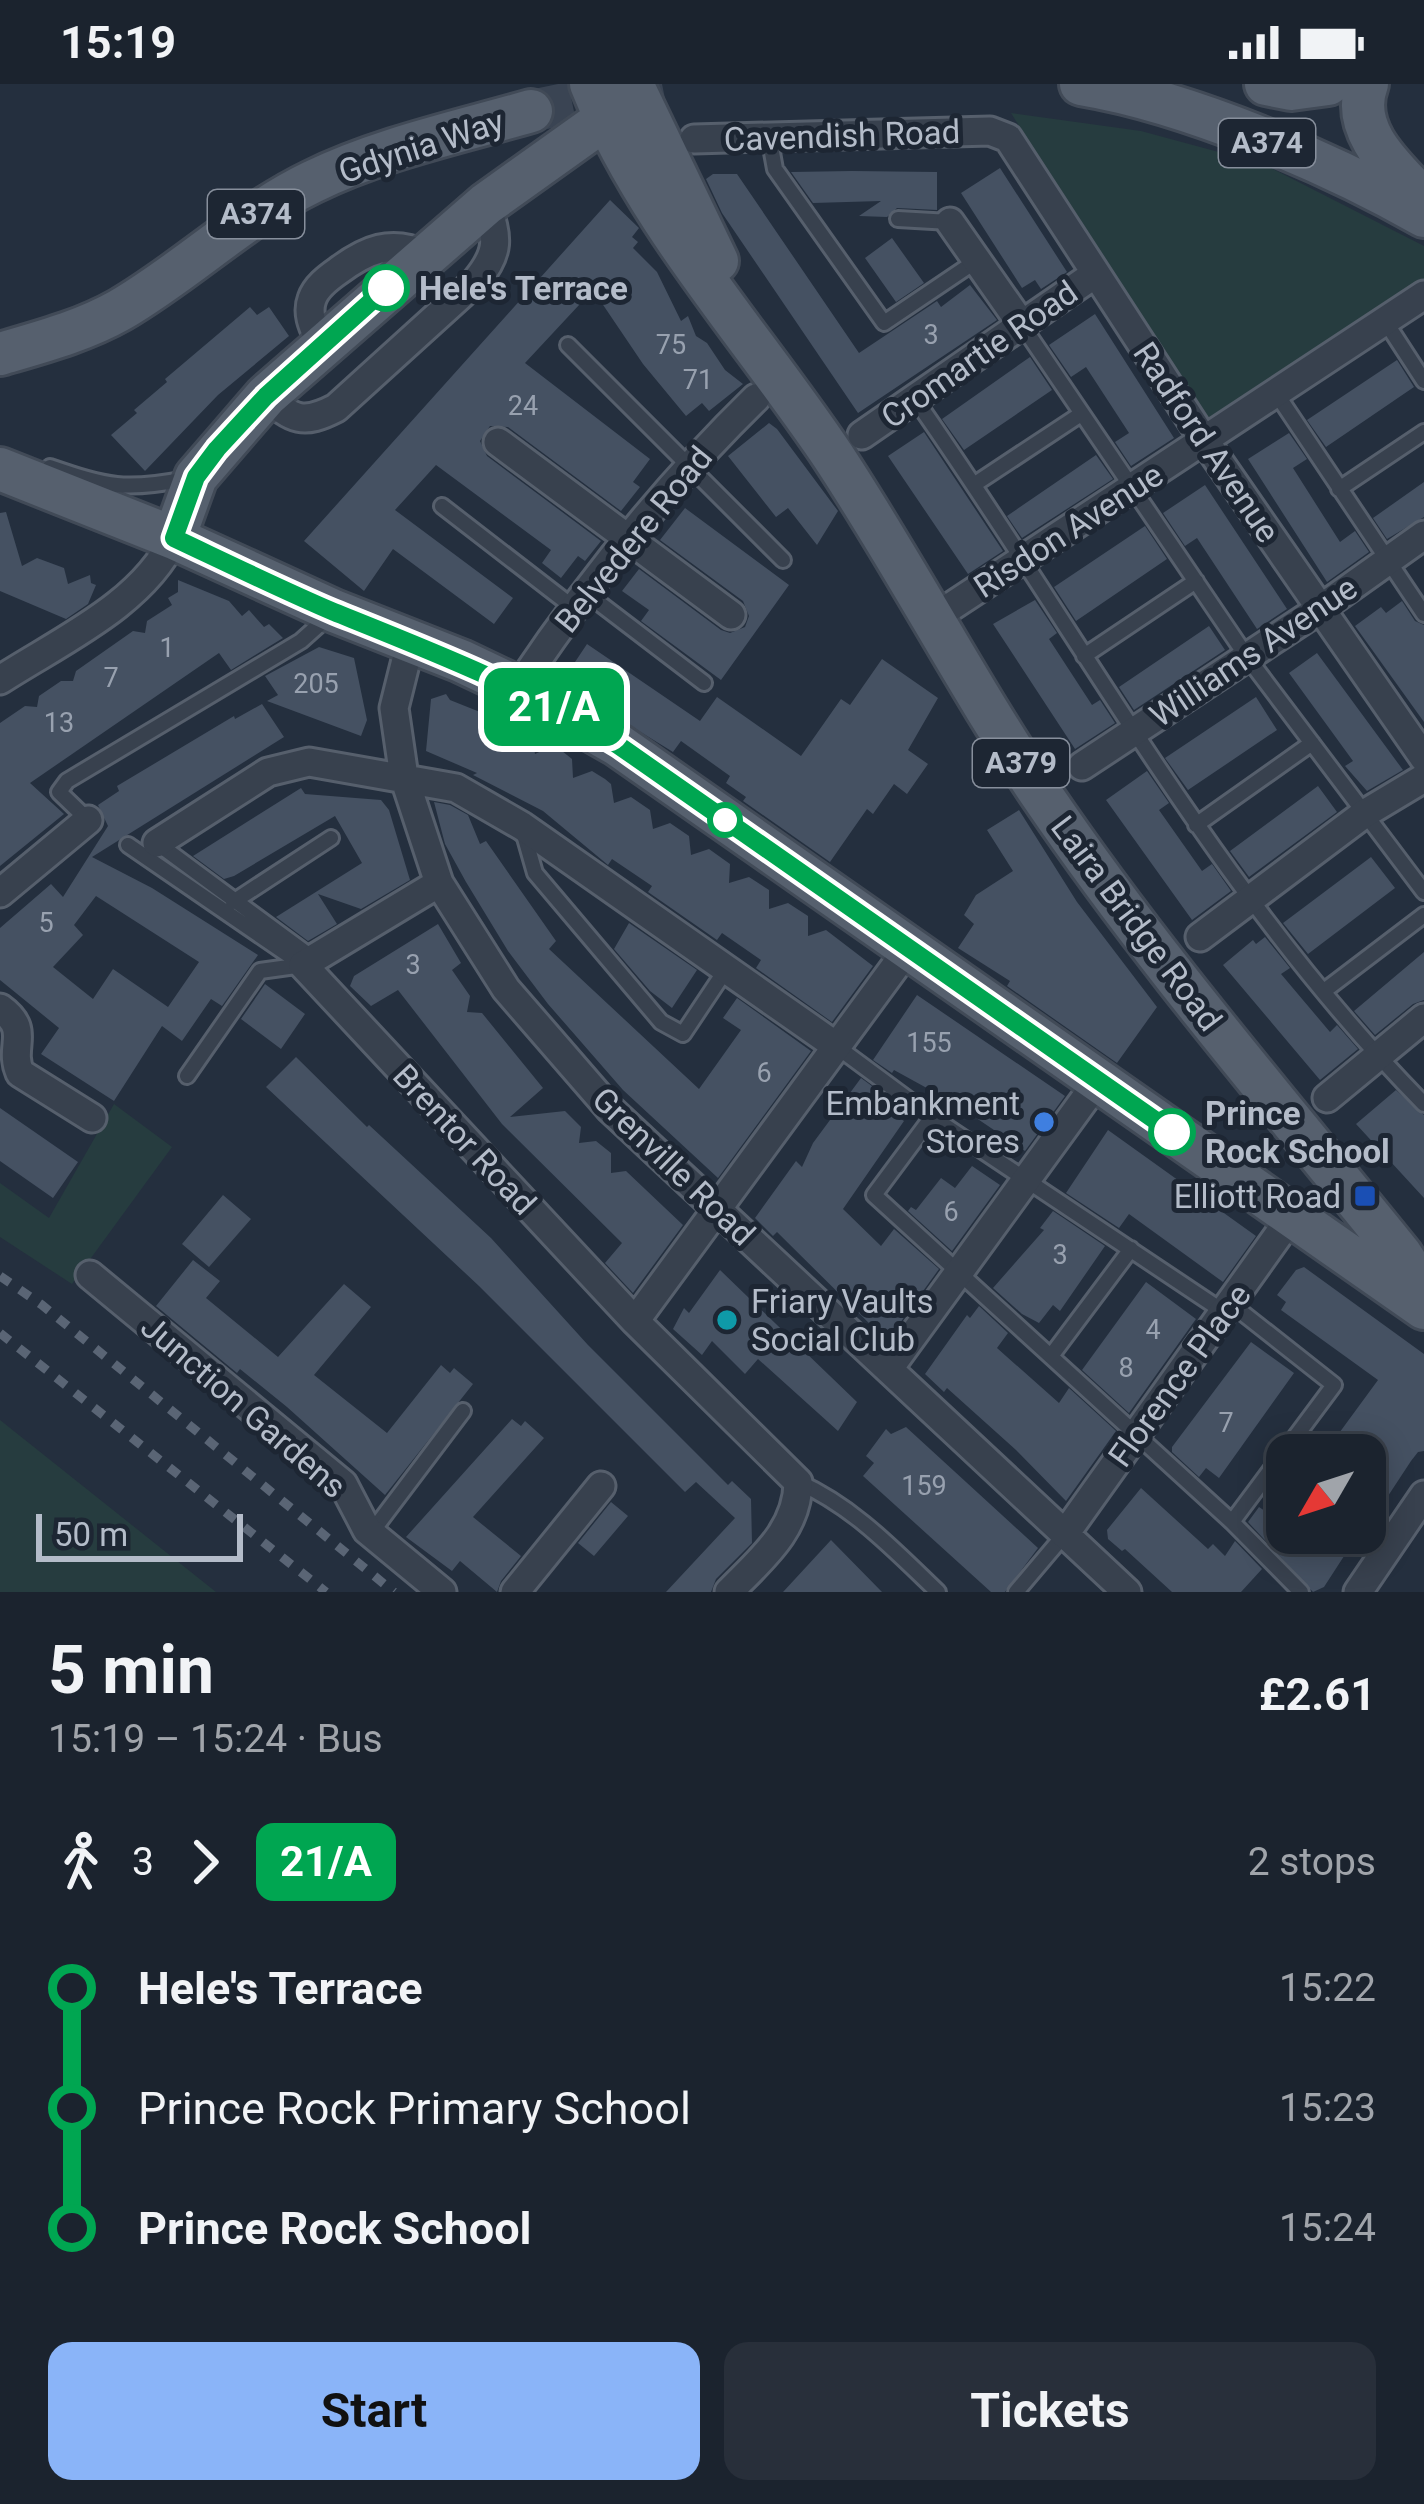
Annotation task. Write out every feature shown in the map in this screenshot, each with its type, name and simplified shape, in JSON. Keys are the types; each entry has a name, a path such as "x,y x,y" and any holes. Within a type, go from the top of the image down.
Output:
{"main road":[{"path":"1265,84 1291,89 1328,84"},
{"path":"1367,84 1361,106 1374,142 1424,200"},
{"name":"A374","path":"1094,85 1267,142 1424,216"},
{"path":"174,538 196,477 266,396 424,255 632,93"},
{"name":"Laira Bridge Road","path":"632,93 651,201 832,455 991,717 1096,874 1413,1263 1424,1291"},
{"name":"Gdynia Way","path":"0,354 66,335 120,310 233,228 314,181 429,140 531,111"},
{"path":"20,466 334,611 518,688 618,745 1424,1308"}],"street":[{"name":"Cavendish Road","path":"694,139 989,131"},
{"name":"Radford Avenue","path":"989,131 1008,138 1204,440 1424,758"},
{"path":"266,396 298,418 314,419 336,408 494,260 499,240 486,204"},
{"path":"950,222 1022,325"},
{"name":"Cromartie Road","path":"862,435 1095,274"},
{"name":"Risdon Avenue","path":"952,606 1424,295"},
{"name":"Belvedere Road","path":"518,688 580,600 689,464 757,398"},
{"path":"498,442 731,615"},
{"name":"Williams Avenue","path":"1082,766 1424,535"},
{"path":"0,680 127,597 162,564 174,538"},
{"name":"Grenville Road","path":"411,640 394,708 404,778 439,883 506,989 610,1108 1127,1592"},
{"path":"157,843 287,764 309,762 456,788 522,826 836,1046"},
{"path":"1200,937 1364,814 1424,778"},
{"path":"0,893 88,820"},
{"path":"308,962 439,883"},
{"path":"635,1321 908,949"},
{"name":"Brentor Road","path":"308,962 635,1321 788,1471"},
{"path":"0,1009 12,1017 20,1033 16,1063 20,1073 92,1118"},
{"path":"1327,1098 1424,1018"},
{"path":"890,1367 1098,1081"},
{"name":"Florence Place","path":"1065,1534 1292,1216"},
{"name":"Junction Gardens","path":"90,1275 343,1484 371,1533 442,1592"},
{"path":"729,1592 790,1522 798,1504 788,1471"},
{"path":"515,1592 601,1486"},
{"path":"1358,1592 1424,1495"}],"lane":[{"path":"769,136 775,169 884,323 976,260"},
{"path":"898,219 950,222"},
{"path":"1385,321 1424,381"},
{"path":"1022,325 1247,657 1424,892"},
{"path":"568,345 783,560"},
{"path":"1276,393 1424,614"},
{"path":"915,399 1024,558 1132,733 1248,900 1377,1057 1424,1104"},
{"path":"975,484 1081,413"},
{"path":"1339,489 1424,432"},
{"path":"20,466 127,489 196,477"},
{"path":"442,506 704,683"},
{"path":"1084,656 1196,581"},
{"path":"88,820 59,792 67,781 301,641 334,611"},
{"path":"1196,825 1312,743"},
{"path":"522,826 535,874 661,1022 683,1034 727,968"},
{"path":"232,902 331,838"},
{"path":"157,843 308,962"},
{"name":"Brentor Road","path":"128,845 308,962"},
{"path":"1324,991 1424,915"},
{"path":"187,1076 260,970 308,962"},
{"path":"836,1046 932,1117 1227,1307 1334,1384 1232,1522"},
{"path":"932,1117 874,1195 1232,1522 1301,1592"},
{"path":"1051,1356 1131,1249"},
{"path":"371,1533 463,1411"},
{"path":"788,1471 857,1516 938,1592"},
{"path":"1016,1592 1065,1534"}],"green space":[{"path":"1011,113 1141,131 1263,164 1424,246 1424,279 1206,427"},
{"path":"114,1104 172,1147 72,1284 0,1237 0,1183 49,1218"},
{"path":"0,1420 216,1592 0,1592"}],"building":[{"path":"1000,168 1067,272 1041,289 1035,280 1022,288 961,193"},
{"path":"791,172 937,172 937,210 897,208 887,217 859,216 881,201 813,203"},
{"path":"713,174 737,174 859,353 937,301 941,307 970,285 997,320 858,413 722,213 706,179"},
{"path":"610,200 639,228 632,237 638,242 633,248 657,272 681,321 688,316 696,336 743,384 709,411 702,403 686,416 643,364 593,290 525,363 650,459 633,482 640,487 621,511 508,427 490,426 480,441 487,456 601,541 585,561 578,556 561,578 542,563 551,550 436,465 395,510 513,598 494,624 393,549 364,591 304,541"},
{"path":"892,238 924,283 896,302 865,258"},
{"path":"250,307 257,315 269,307 289,336 218,395 145,471 111,435 165,379"},
{"path":"1095,314 1174,438 1131,466 1115,442 1129,433 1086,367 1071,377 1049,345"},
{"path":"1030,357 1052,390 964,450 942,419"},
{"path":"1397,360 1414,387 1326,447 1307,420"},
{"path":"769,423 838,511 817,545 788,508 776,517 728,456"},
{"path":"924,432 1003,551 968,574 888,456"},
{"path":"1289,433 1307,459 1293,468 1340,542 1355,531 1369,552 1327,582 1248,459"},
{"path":"1096,455 1113,479 1022,538 1007,516"},
{"path":"1424,482 1424,517 1387,539 1373,518"},
{"path":"1205,485 1287,609 1257,629 1197,538 1185,546 1163,513"},
{"path":"685,508 789,585 721,680 641,621 649,610 622,591 639,569 721,630 730,633 745,627 749,616 743,601 660,540"},
{"path":"6,512 22,566 37,558 64,568 68,584 90,575 96,585 88,604 66,619 0,591 0,513"},
{"path":"1145,526 1167,559 1076,621 1054,587"},
{"path":"178,580 229,601 242,616 249,610 283,638 231,670 219,653 30,783 64,814 0,866 0,723 25,706 37,707 39,696 61,681 73,681 76,671 133,631 145,633 147,621 172,605 168,598 178,592"},
{"path":"1035,600 1057,633 1049,639 1092,705 1100,700 1115,723 1075,749 993,624"},
{"path":"1402,601 1415,621 1424,625 1424,722 1355,626 1381,607 1386,613"},
{"path":"1209,626 1225,650 1134,710 1119,687"},
{"path":"587,644 700,721 717,697 801,756 841,699 850,705 882,659 938,698 908,750 928,764 907,794 894,784 873,814 867,809 830,862 743,801 746,797 726,783 730,776 681,741 673,752 561,683"},
{"path":"319,647 354,658 367,720 361,736 267,701 278,695 265,676"},
{"path":"1317,653 1403,770 1367,791 1345,766 1353,761 1289,673"},
{"path":"446,694 490,716 492,735 510,725 532,736 535,754 552,746 562,751 572,759 573,778 592,771 605,779 611,784 614,803 631,797 650,810 653,829 670,823 689,836 691,855 709,849 730,864 729,883 749,877 769,890 769,909 788,903 808,916 808,936 826,930 873,966 832,1022 756,968 761,960 722,933 717,940 648,892 652,886 612,859 608,865 543,811 473,775 477,773 426,751 431,699"},
{"path":"1256,697 1277,730 1188,790 1165,758"},
{"path":"262,704 284,737 92,857 152,888 258,955 222,1006 211,999 182,1041 162,1026 114,1101 41,1054 59,1028 0,980 0,928 51,884 63,897 108,826 98,805 119,791 117,786","holes":["96,896 199,962 168,1007 113,969 93,999 53,967 83,935 74,925"]},
{"path":"1147,771 1169,803 1159,810 1202,871 1212,864 1231,891 1192,920 1106,800"},
{"path":"1318,786 1337,812 1249,877 1230,851"},
{"path":"301,788 305,794 381,800 389,810 410,880 361,909 318,894 337,924 308,941 276,917 362,863 335,816 224,879 193,856"},
{"path":"434,802 468,815 480,844 486,841 556,941 549,949 699,1089 741,1030 723,1018 737,998 811,1051 718,1178 623,1090 548,1004 508,951 466,882 445,844"},
{"path":"1019,810 1077,902 1157,1007 1117,1063 1007,986 1010,981 958,948 974,924 964,915 976,895 1013,871 987,830"},
{"path":"1371,857 1395,888 1308,954 1283,923"},
{"path":"629,923 697,970 672,1008 650,991 614,949"},
{"path":"438,924 461,963 452,970 470,996 467,1012 482,1013 543,1088 510,1117 565,1111 581,1127 579,1143 596,1141 611,1153 611,1173 626,1171 683,1225 633,1293 605,1263 622,1243 502,1124 398,990 371,1006 350,986 354,976"},
{"path":"1265,937 1290,968 1281,974 1330,1032 1337,1025 1358,1049 1320,1080 1223,965 1253,940 1256,944"},
{"path":"1424,952 1424,1000 1375,1035 1354,1011"},
{"path":"265,984 305,1014 281,1049 241,1019"},
{"path":"917,995 1065,1096 1025,1151 954,1103 873,1060"},
{"path":"296,1057 491,1238 588,1345 728,1485 732,1481 751,1499 752,1543 716,1579 711,1592 666,1592 735,1518 696,1482 685,1492 479,1286 266,1087"},
{"path":"861,1078 880,1092 874,1101 904,1121 843,1209 881,1246 894,1229 939,1269 887,1341 777,1232 773,1236 755,1218 796,1161 802,1167 813,1143"},
{"path":"1396,1090 1424,1115 1424,1198 1356,1124"},
{"path":"0,1108 78,1162 53,1198 0,1161"},
{"path":"1108,1130 1256,1236 1223,1282 1129,1214 1119,1228 1066,1193"},
{"path":"972,1166 1000,1185 952,1251 908,1211 916,1210 941,1178 955,1188"},
{"path":"223,1195 251,1219 209,1267 182,1244"},
{"path":"1053,1211 1105,1246 1060,1311 1053,1305 1039,1323 993,1288 1044,1230 1040,1228"},
{"path":"193,1260 220,1281 206,1298 278,1357 344,1284 371,1307 314,1375 387,1433 441,1365 450,1373 454,1368 473,1384 385,1495 287,1407 240,1369 237,1373 156,1306"},
{"path":"1304,1267 1424,1354 1424,1451 1418,1452 1386,1499 1386,1434 1338,1434 1378,1380 1281,1310 1286,1302 1277,1295 1296,1270"},
{"path":"720,1270 857,1402 838,1431 758,1359 745,1374 712,1341 702,1355 673,1329 684,1308 689,1313"},
{"path":"1146,1282 1196,1319 1129,1413 1082,1370"},
{"path":"979,1306 1008,1333 997,1348 1059,1403 1069,1388 1116,1431 1066,1501 1016,1450 925,1374 967,1315 970,1318"},
{"path":"1251,1342 1294,1373 1219,1478 1206,1468 1199,1477 1172,1447"},
{"path":"512,1419 521,1426 525,1421 544,1438 473,1517 521,1556 497,1592 460,1561 452,1571 406,1537"},
{"path":"906,1427 1038,1548 1005,1592 991,1592 863,1476 874,1463 866,1456 886,1429 891,1434"},
{"path":"1141,1488 1208,1549 1213,1544 1225,1556 1235,1541 1262,1569 1241,1592 1172,1592 1108,1539 1107,1530"},
{"path":"611,1502 628,1516 594,1556 578,1543"},
{"path":"1259,1507 1266,1512 1266,1541 1248,1522"},
{"path":"831,1540 882,1592 783,1592"},
{"path":"1278,1554 1345,1554 1324,1587 1313,1592"}],"tunnel":[{"path":"531,111 662,84"}],"railway":[{"path":"0,1276 42,1305 394,1592"},
{"path":"0,1333 326,1592"}],"bus line":[{"name":"21/A","path":"386,288 266,396 217,449 196,477 174,538 334,611 461,661 570,716 1172,1132"}],"place":[{"name":"Hele's Terrace","path":"386,288"},
{"name":"Embankment Stores","path":"1044,1122"},
{"name":"Prince Rock School","path":"1172,1132"},
{"name":"Elliott Road","path":"1365,1196"},
{"name":"Friary Vaults Social Club","path":"727,1320"}]}
